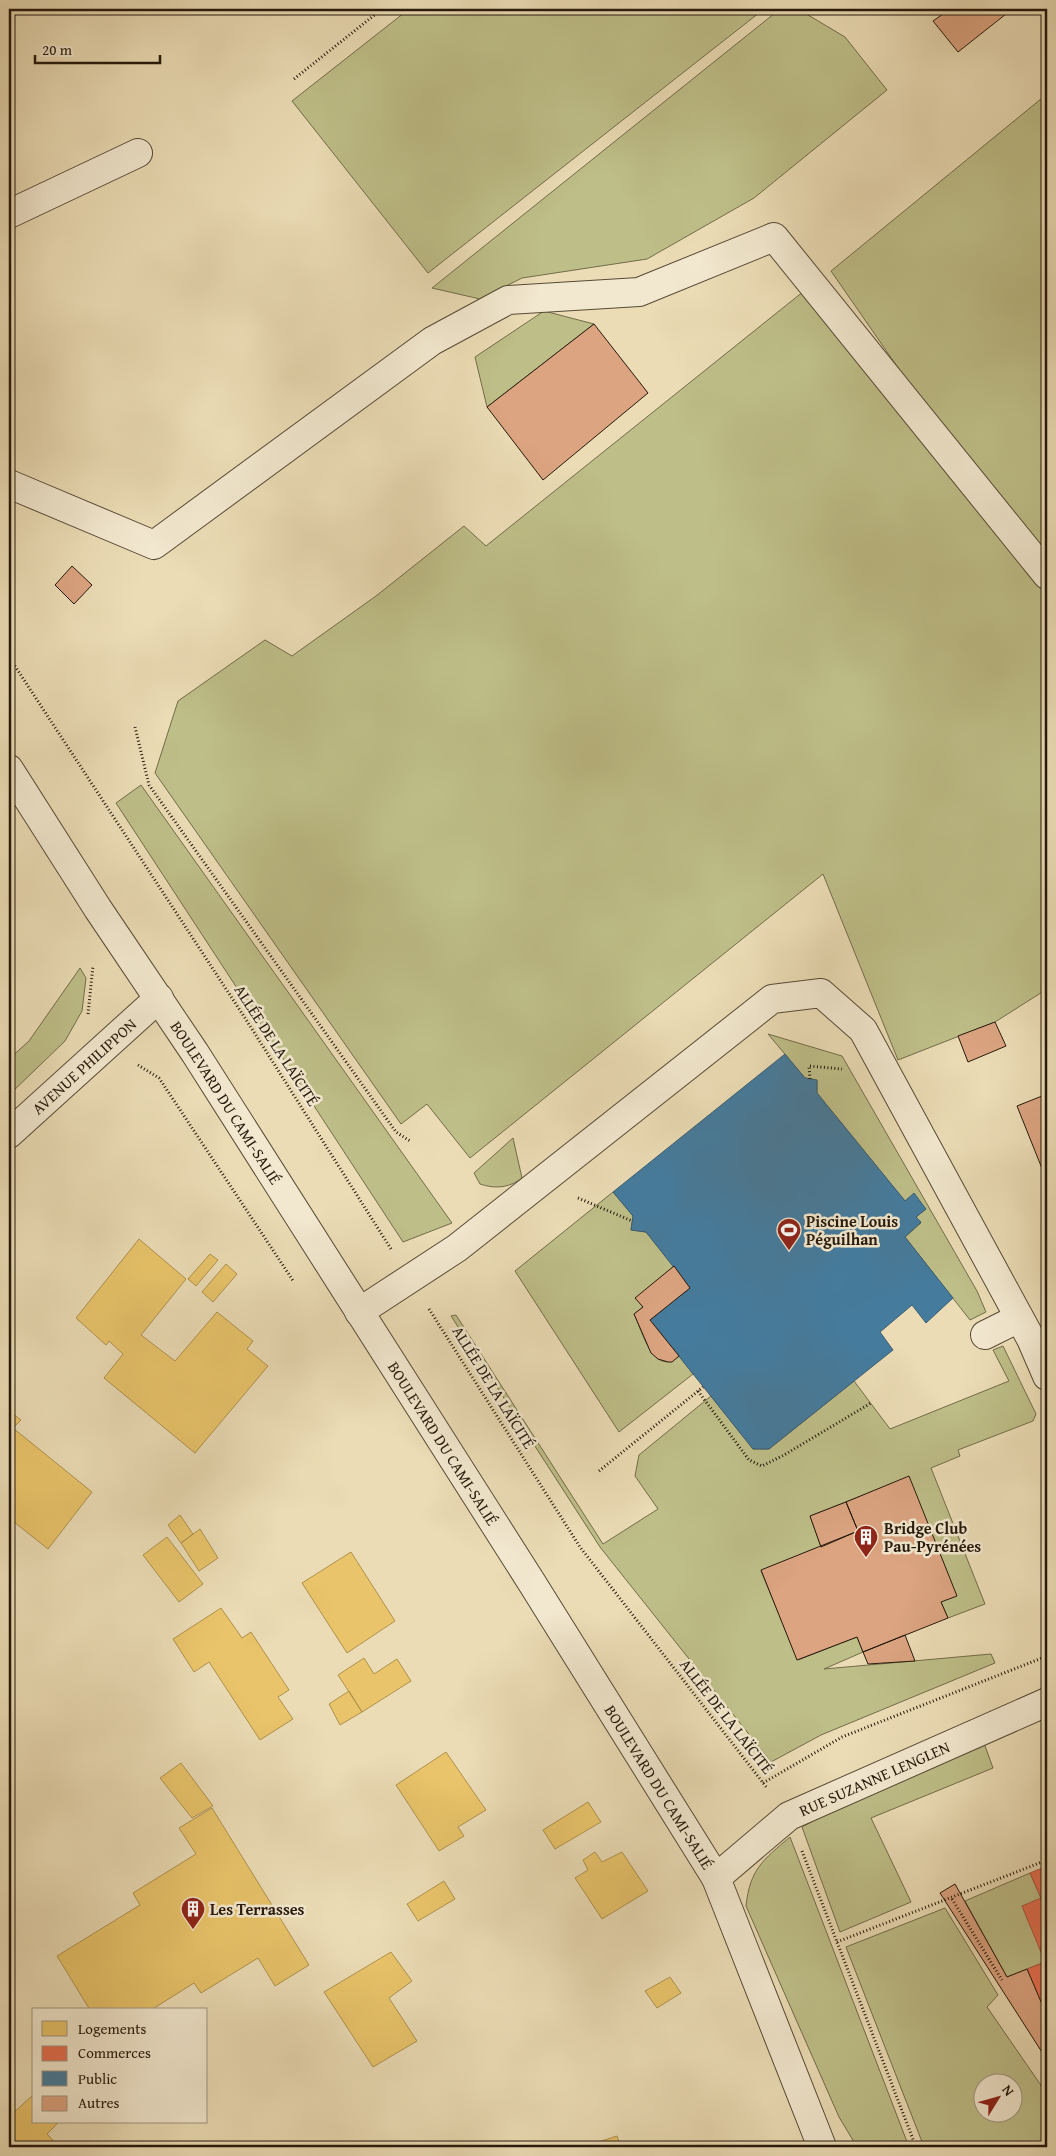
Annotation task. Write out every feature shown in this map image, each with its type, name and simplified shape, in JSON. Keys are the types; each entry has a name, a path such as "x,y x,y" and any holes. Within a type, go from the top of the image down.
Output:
{"street":[{"path":"9,214 138,153"},
{"path":"9,484 154,545 432,341 508,300 639,292 774,238 1047,575"},
{"name":"BOULEVARD DU CAMI-SALIÉ","path":"9,769 98,909 159,998 537,1592 716,1878 822,2147"},
{"path":"359,1312 457,1248 772,1000 821,993 863,1030 1032,1329 1047,1376"},
{"name":"AVENUE PHILIPPON","path":"9,1134 159,998"},
{"path":"985,1335 1032,1329"},
{"name":"RUE SUZANNE LENGLEN","path":"716,1878 789,1816 1047,1702"}],"path":[{"path":"374,9 377,13"},
{"path":"294,79 382,9"},
{"name":"ALLÉE DE LA LAÏCITÉ","path":"9,657 244,1018 580,1547 789,1816 916,2147"},
{"path":"135,727 149,785 396,1132 410,1141"},
{"path":"596,1206 632,1221"},
{"path":"599,1470 703,1388"},
{"path":"698,1391 749,1460 762,1466 871,1403"},
{"path":"763,1783 842,1738 1047,1656"},
{"path":"837,1942 952,1899 1047,1860"},
{"path":"952,1899 1002,1980"}],"green space":[{"path":"409,9 764,9 428,273 292,101"},
{"path":"780,9 798,9 845,37 887,90 754,198 647,259 522,278 480,299 432,288"},
{"path":"1047,94 1047,554 910,385 831,271"},
{"path":"804,291 1047,588 1047,989 995,1022 898,1060 823,874 470,1158 427,1104 401,1124 155,773 178,701 265,640 292,656 376,596 464,526 486,546"},
{"path":"544,311 594,324 487,407 475,357"},
{"path":"141,785 452,1223 403,1242 116,803"},
{"path":"80,968 86,978 82,1011 65,1041 9,1095 9,1059 29,1041"},
{"path":"768,1034 842,1056 977,1291 986,1312 970,1320 905,1237 921,1223 916,1217 926,1209 905,1201 817,1093 817,1080 805,1078"},
{"path":"513,1138 522,1178 502,1187 480,1184 474,1173"},
{"path":"613,1192 633,1216 631,1230 646,1232 674,1266 636,1298 643,1307 634,1314 645,1340 655,1357 662,1361 670,1361 679,1356 693,1374 619,1432 515,1271"},
{"path":"456,1315 603,1544 658,1509 635,1476 639,1455 711,1396 753,1449 769,1449 854,1381 890,1429 1009,1381 993,1350 1003,1346 1036,1414 1033,1421 958,1450 960,1456 931,1468 985,1604 948,1618 941,1602 909,1477 810,1516 821,1547 761,1571 798,1660 857,1637 863,1652 824,1669 991,1654 995,1663 821,1735 771,1762 600,1547 451,1316"},
{"path":"984,1743 993,1768 871,1818 911,1902 840,1932 802,1827 861,1795"},
{"path":"790,1837 909,2147 857,2147 839,2117 746,1906 751,1883 759,1866"},
{"path":"1030,1873 1041,1898 1045,1962 1007,1977 965,1901"},
{"path":"945,1908 998,1995 987,2007 1047,2094 1047,2147 924,2147 846,1947"}],"building: Logements":[{"path":"139,1239 186,1279 141,1335 175,1361 217,1312 253,1341 247,1349 268,1366 195,1453 104,1378 123,1354 109,1341 106,1345 76,1318"},
{"path":"210,1254 218,1260 196,1286 188,1279"},
{"path":"226,1264 237,1274 213,1302 202,1292"},
{"path":"9,1411 21,1420 13,1428 92,1492 48,1549 9,1518"},
{"path":"180,1515 193,1534 181,1543 168,1525"},
{"path":"200,1529 218,1558 199,1571 181,1543"},
{"path":"167,1537 203,1584 179,1602 143,1555"},
{"path":"351,1552 395,1621 347,1653 302,1583"},
{"path":"221,1608 242,1638 251,1632 289,1690 278,1697 293,1719 260,1740 209,1662 194,1672 173,1639"},
{"path":"364,1658 374,1674 397,1659 411,1681 362,1712 338,1675"},
{"path":"349,1691 362,1712 340,1725 329,1704"},
{"path":"446,1752 486,1810 458,1827 464,1836 439,1851 396,1785"},
{"path":"181,1763 213,1806 192,1818 160,1778"},
{"path":"588,1802 601,1822 555,1849 543,1830"},
{"name":"Les Terrasses","path":"212,1808 309,1965 275,1986 258,1958 201,1993 194,1983 154,2008 89,2008 57,1956 140,1905 133,1893 196,1854 179,1828"},
{"path":"595,1852 602,1862 622,1852 648,1891 602,1919 575,1878 588,1870 583,1860"},
{"path":"444,1881 455,1899 418,1921 407,1904"},
{"path":"391,1952 412,1981 389,1998 417,2041 373,2067 324,1992"},
{"path":"670,1977 681,1993 657,2008 645,1991"},
{"path":"32,2096 32,2124 57,2124 47,2134 59,2147 9,2147 9,2117"},
{"path":"617,2136 621,2147 583,2147"}],"building: Commerces":[{"path":"1047,1866 1047,2016 1027,1969 1045,1962 1022,1906 1041,1898 1030,1873"}],"building: Public":[{"name":"Piscine Louis Péguilhan","path":"785,1054 805,1078 817,1080 817,1093 905,1201 914,1193 926,1209 916,1217 921,1222 905,1237 953,1298 926,1323 912,1305 880,1332 893,1350 769,1449 753,1449 650,1320 690,1288 646,1232 631,1230 633,1216 613,1192"}],"building: Autres":[{"path":"950,9 1002,9 1006,14 958,52 933,21"},
{"path":"594,324 648,393 543,480 487,407"},
{"path":"72,566 92,585 74,604 55,585"},
{"path":"995,1022 1006,1046 968,1062 958,1036"},
{"path":"1047,1094 1047,1181 1017,1106"},
{"path":"674,1266 690,1288 650,1320 679,1356 672,1362 668,1362 658,1359 651,1353 634,1314 643,1307 635,1298"},
{"name":"Bridge Club Pau-Pyrénées","path":"909,1476 957,1596 941,1602 948,1618 863,1652 857,1637 797,1660 761,1570 858,1531 846,1502"},
{"path":"846,1502 858,1531 821,1547 810,1516"},
{"path":"905,1635 915,1661 868,1664 863,1652"},
{"path":"955,1884 1007,1977 1027,1969 1047,2016 1047,2060 940,1893"}],"place":[{"name":"Piscine Louis Péguilhan","path":"789,1251"},
{"name":"Bridge Club Pau-Pyrénées","path":"866,1558"},
{"name":"Les Terrasses","path":"193,1930"}]}
